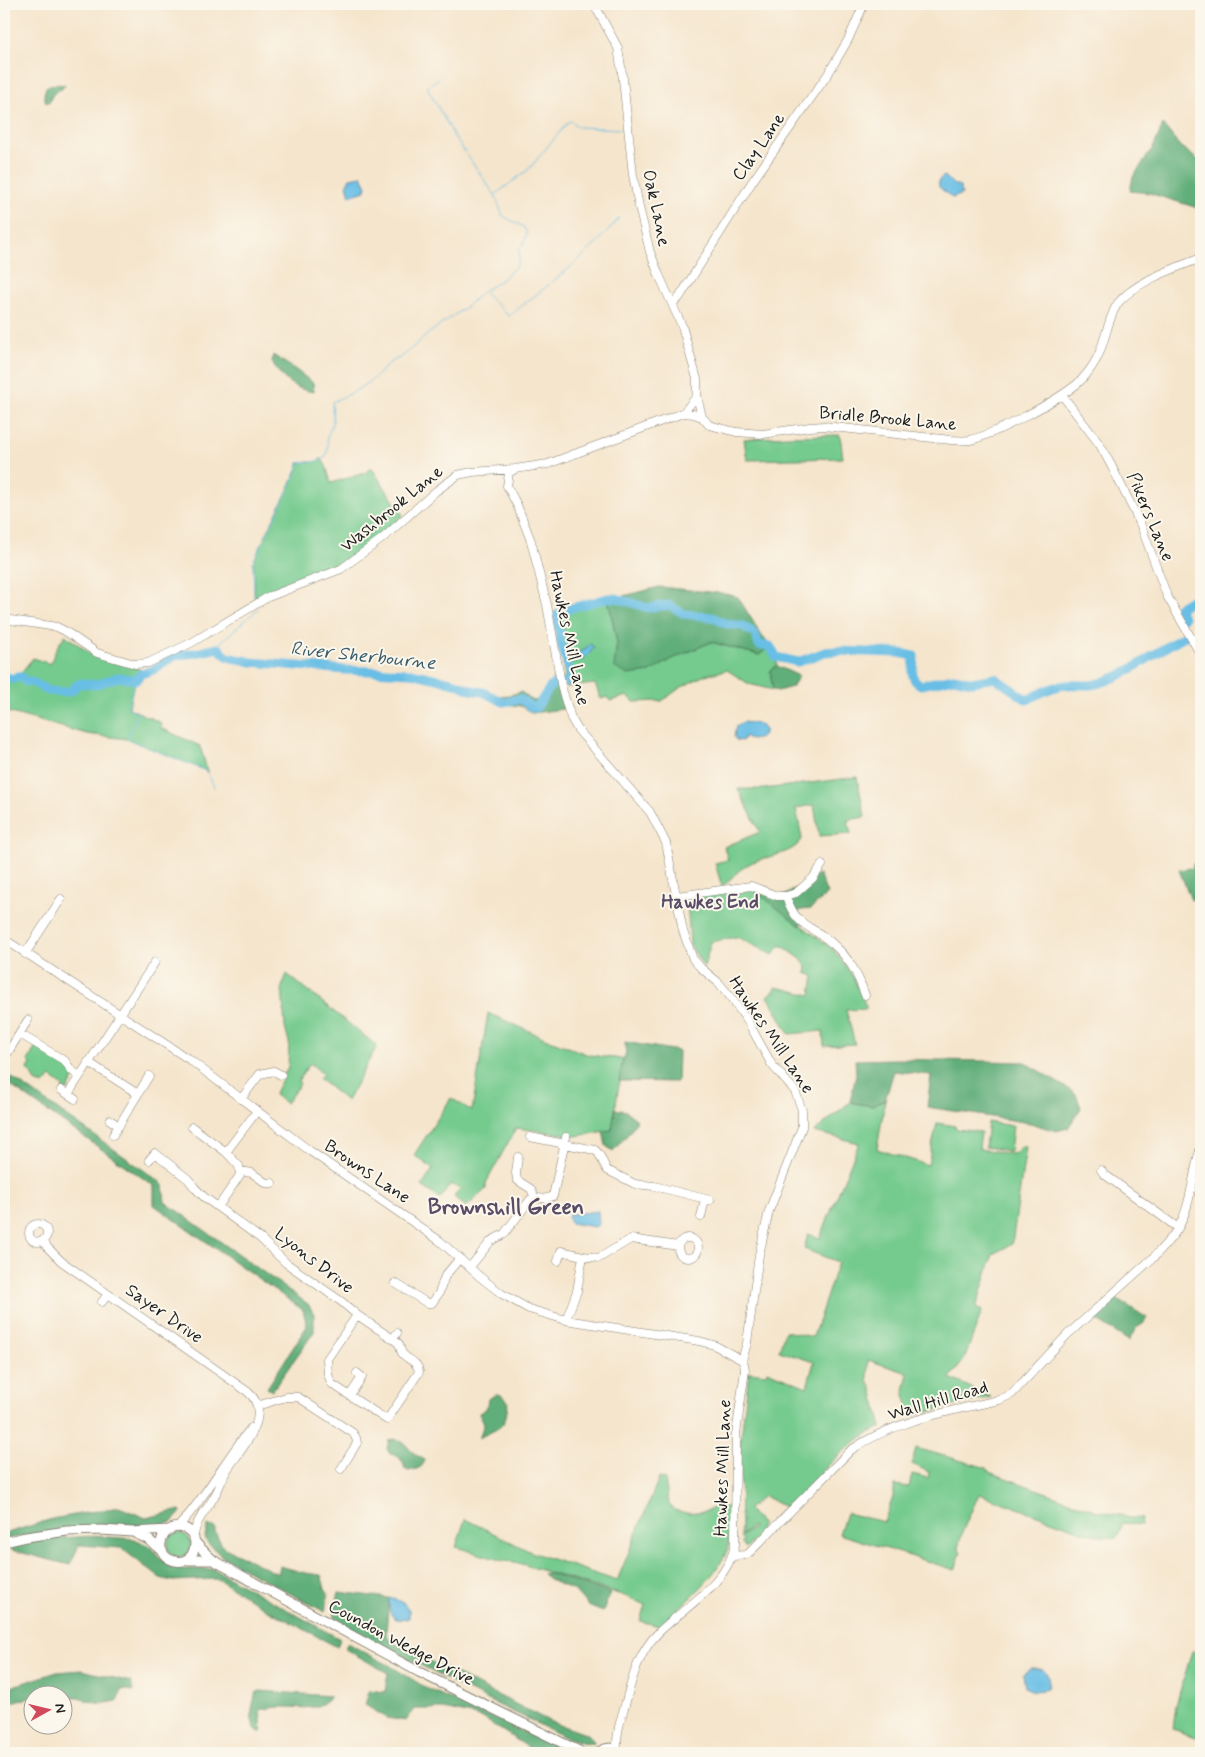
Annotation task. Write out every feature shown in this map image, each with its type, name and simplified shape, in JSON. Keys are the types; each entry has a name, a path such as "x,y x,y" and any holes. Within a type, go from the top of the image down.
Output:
{"main road":[{"path":"163,1552 163,1536 173,1529"},
{"name":"Coundon Wedge Drive","path":"4,1542 67,1531 102,1530 132,1532 187,1529 212,1560 419,1672 581,1752 618,1752"},
{"name":"Coundon Wedge Drive","path":"132,1532 149,1540 172,1561 212,1560"},
{"path":"186,1560 194,1551 194,1539"}],"street":[{"name":"Oak Lane","path":"594,4 618,48 633,175 639,207 654,264 682,326 696,379 697,396"},
{"name":"Clay Lane","path":"673,304 679,298 752,182 828,74 848,40 864,4"},
{"name":"Bridle Brook Lane","path":"702,417 710,425 751,434 763,434 810,426 824,426 963,441 971,440 1002,428 1062,395 1078,383 1097,359 1118,303 1135,288 1170,270 1201,258"},
{"name":"Pikers Lane","path":"1062,395 1100,445 1112,467 1140,523 1167,596 1201,656"},
{"path":"683,413 697,396"},
{"path":"697,396 702,417"},
{"path":"683,413 702,417"},
{"name":"Washbrook Lane","path":"4,619 57,627 66,630 97,653 135,664 150,662 191,643 261,601 341,568 383,538 436,491 458,475 548,464 683,413"},
{"path":"507,486 509,473 515,469"},
{"name":"Hawkes Mill Lane","path":"494,471 507,486 517,505 531,541 548,605 562,689 571,718 578,730 650,812 666,843 683,931 693,959 719,983 732,999 748,1022 772,1065 796,1091 802,1110 802,1127 768,1211 759,1255 747,1343 742,1360 744,1370 736,1434 735,1545 733,1556"},
{"path":"677,896 751,886 777,896 786,896 796,892 813,878 822,864"},
{"path":"786,896 793,914 833,944 848,959 857,974 865,995"},
{"path":"25,954 61,899"},
{"name":"Browns Lane","path":"5,942 190,1060 324,1162 416,1224 460,1258 491,1286 515,1302 544,1314 566,1320 699,1340 742,1360"},
{"path":"76,1099 64,1092 79,1076 155,962"},
{"path":"16,1057 7,1055 28,1020"},
{"path":"20,1034 65,1061 71,1070 79,1076"},
{"path":"88,1062 138,1094"},
{"path":"240,1099 260,1074 274,1072 281,1075"},
{"path":"113,1135 149,1076"},
{"path":"226,1152 257,1111"},
{"path":"110,1120 119,1126"},
{"path":"192,1126 226,1152 241,1170 252,1173 267,1186"},
{"path":"530,1137 566,1141 595,1150 600,1154 607,1170 635,1184 654,1186 708,1199 701,1217"},
{"path":"470,1267 491,1241 504,1234 528,1202 534,1198 550,1198 554,1195 566,1141"},
{"name":"Wall Hill Road","path":"733,1556 749,1553 851,1450 860,1444 910,1421 999,1400 1012,1394 1067,1335 1154,1257 1167,1243 1178,1228 1187,1205 1201,1147"},
{"name":"Lyons Drive","path":"149,1160 157,1149 204,1197 270,1245 286,1263 342,1302 357,1315 397,1339 403,1354 416,1364 419,1372 386,1423 350,1395 332,1384 328,1374 327,1359 357,1315"},
{"path":"518,1156 517,1180 532,1191 534,1198"},
{"path":"218,1207 240,1175 241,1170"},
{"path":"1101,1170 1178,1228"},
{"path":"174,1180 180,1173"},
{"path":"558,1262 561,1251 599,1258 631,1238 678,1246"},
{"name":"Sayer Drive","path":"43,1240 47,1247 62,1261 248,1392 255,1400 257,1406"},
{"path":"566,1320 577,1291 583,1256"},
{"path":"395,1283 427,1303 432,1302 439,1293 445,1276 460,1258"},
{"path":"102,1302 108,1294"},
{"path":"350,1395 362,1377"},
{"path":"194,1539 196,1524 216,1495 226,1472 255,1428 257,1406 286,1397 298,1396 353,1433 357,1443 341,1469"},
{"path":"173,1529 211,1484 257,1418"},
{"path":"618,1752 616,1737 634,1669 640,1656 658,1633 719,1579 733,1556"},
{"path":"602,1751 616,1737"}],"green space":[{"path":"55,84 66,85 54,93 50,101 46,103 44,94 46,87"},
{"path":"1163,125 1181,147 1201,162 1201,209 1149,193 1130,191 1133,177 1153,148"},
{"path":"273,355 313,383 314,392 300,389 284,379 272,362"},
{"path":"840,435 843,458 747,460 744,439"},
{"path":"322,459 326,466 331,483 365,473 371,467 403,515 375,541 351,558 276,588 255,599 253,562 299,463 319,461"},
{"path":"659,587 721,593 738,597 770,646 759,655 711,642 672,659 650,672 628,675 614,667 617,643 608,598 616,598"},
{"path":"608,598 617,643 614,666 650,672 672,659 711,642 759,655 770,646 776,657 777,666 770,670 773,690 749,684 727,670 705,675 680,688 662,701 634,702 628,696 610,701 607,697 601,699 595,684 566,687 557,615 571,608"},
{"path":"65,635 91,654 145,671 135,683 129,708 161,723 161,728 200,746 208,773 127,739 87,734 4,711 4,676 12,679 18,676 33,658 50,664 57,647"},
{"path":"777,666 799,676 792,687 778,691 773,690 770,670"},
{"path":"555,676 563,709 532,713 521,706 498,703 500,696 521,692 533,701 538,700"},
{"path":"857,777 865,817 848,820 851,834 819,836 814,805 796,808 802,838 799,844 786,852 755,861 745,866 722,887 715,863 728,860 724,847 760,832 738,789 764,789"},
{"path":"1201,863 1201,898 1191,900 1179,870 1192,869 1193,864"},
{"path":"819,874 827,894 811,909 801,910 798,913 803,919 800,926 753,889 779,899"},
{"path":"753,889 833,949 851,973 866,1006 866,1009 846,1010 855,1044 824,1046 823,1031 789,1034 768,996 776,987 811,995 814,976 806,973 807,968 801,959 781,945 773,955 737,937 711,942 704,967 690,945 687,900 697,896"},
{"path":"287,974 377,1046 347,1101 319,1079 323,1074 310,1063 298,1081 300,1084 286,1103 274,1095 288,1067 289,1042 285,1028 282,987"},
{"path":"488,1013 589,1055 623,1059 612,1130 576,1136 516,1128 486,1183 486,1189 466,1207 454,1197 460,1189 451,1184 440,1199 422,1186 433,1169 414,1155 451,1098 472,1111"},
{"path":"625,1042 678,1051 677,1082 619,1081 626,1053"},
{"path":"36,1046 61,1062 75,1076 68,1090 62,1089 63,1086 51,1077 44,1085 37,1083 27,1070 31,1064 28,1061"},
{"path":"855,1060 1025,1062 1076,1094 1081,1108 1068,1128 1056,1131 1030,1123 927,1107 931,1075 894,1071 885,1100 872,1106 850,1102 856,1074"},
{"path":"4,1072 159,1181 163,1185 165,1202 308,1304 314,1314 314,1332 272,1391 267,1388 307,1326 303,1310 154,1205 154,1186 4,1081"},
{"path":"885,1100 877,1149 928,1165 937,1123 955,1126 957,1129 981,1132 979,1149 1014,1154 1022,1146 1026,1147 1012,1244 993,1254 976,1308 982,1311 964,1360 950,1378 991,1397 911,1416 904,1391 908,1373 868,1360 868,1381 882,1427 868,1433 843,1452 788,1509 764,1496 748,1509 762,1525 759,1528 763,1533 746,1548 741,1542 743,1540 740,1537 753,1528 752,1526 741,1536 740,1446 749,1372 766,1374 767,1371 807,1387 814,1362 779,1351 785,1331 813,1337 838,1262 804,1249 808,1234 820,1238 859,1143 814,1132 850,1102 872,1106"},
{"path":"615,1109 626,1111 637,1120 629,1133 613,1151 606,1146 603,1131 612,1130"},
{"path":"988,1122 1013,1126 1010,1151 985,1147"},
{"path":"1116,1298 1147,1318 1143,1324 1136,1328 1129,1341 1093,1318"},
{"path":"497,1394 508,1401 504,1422 497,1429 479,1438 484,1424 479,1413 486,1409 488,1399"},
{"path":"393,1439 403,1442 415,1454 425,1460 419,1468 408,1471 400,1459 390,1454 387,1449 389,1440"},
{"path":"916,1448 987,1468 989,1472 1097,1511 1142,1519 1141,1525 1123,1523 1116,1539 1087,1533 979,1494 963,1530 958,1548 961,1552 955,1570 839,1534 846,1513 884,1522 893,1497 895,1485 909,1487 912,1474 928,1478 929,1472 912,1464"},
{"path":"659,1478 665,1480 669,1504 674,1510 687,1513 707,1511 717,1506 730,1507 730,1518 728,1548 720,1563 705,1583 659,1626 640,1621 645,1605 625,1596 515,1562 503,1561 456,1547 465,1519 531,1552 617,1581"},
{"path":"119,1507 146,1518 180,1510 181,1512 172,1522 163,1525 99,1526 4,1539 4,1534 52,1519"},
{"path":"208,1525 215,1528 215,1532 223,1547 278,1574 280,1566 321,1575 328,1593 325,1612 224,1558 207,1543 205,1537"},
{"path":"179,1533 184,1534 190,1540 190,1550 184,1556 179,1557 174,1556 168,1550 167,1545 168,1540 174,1534"},
{"path":"93,1536 135,1539 149,1546 168,1566 182,1569 214,1569 340,1639 337,1647 266,1609 218,1579 172,1581 160,1578 121,1548 79,1545 70,1565 11,1550 10,1547 42,1539"},
{"path":"548,1573 610,1593 603,1612 588,1606 575,1591 552,1581 543,1574"},
{"path":"339,1592 389,1598 386,1633 390,1641 551,1722 589,1735 595,1743 578,1741 552,1731 455,1683 336,1620 334,1612"},
{"path":"347,1643 389,1665 428,1689 568,1753 537,1753 481,1717 443,1709 414,1709 406,1721 387,1718 365,1705 369,1690 385,1692 388,1673 345,1649"},
{"path":"1192,1651 1201,1652 1201,1735 1198,1738 1173,1729 1176,1705"},
{"path":"82,1670 131,1682 133,1691 123,1689 117,1701 100,1704 72,1696 72,1684 22,1684 22,1700 4,1706 4,1693 6,1692 4,1689 57,1672"},
{"path":"260,1691 331,1696 315,1707 278,1707 260,1710 262,1730 260,1733 253,1725 252,1714 256,1693"}],"water":[{"path":"362,176 367,186 365,191 350,196 347,184 350,178"},
{"path":"945,176 954,185 960,187 962,194 952,198 939,187 939,180"},
{"path":"590,644 594,647 586,656 580,660 568,662 572,656"},
{"path":"743,722 760,724 764,729 762,736 751,740 745,736 742,741 736,740 734,737 736,726"},
{"path":"598,1211 599,1224 595,1227 570,1223 568,1219 570,1212 573,1214"},
{"path":"389,1598 403,1602 409,1610 409,1618 399,1620 392,1616 389,1608"},
{"path":"1030,1669 1043,1669 1048,1677 1048,1687 1036,1691 1025,1687 1023,1674"}],"waterway":[{"path":"254,597 253,562 297,472 299,463 319,461 326,457 328,448 327,438 333,421 332,402 352,393 373,379 391,362 403,356 429,333 467,306 483,291 497,283 516,267 519,261 519,249 527,234 524,227 503,216 495,195 455,138 427,87 438,79"},
{"path":"496,194 529,169 568,122 571,121 578,127 621,129"},
{"path":"483,292 509,316 581,258 619,218"},
{"name":"River Sherbourne","path":"1195,598 1201,593"},
{"name":"River Sherbourne","path":"4,676 12,679 18,676 49,691 71,691 81,683 95,685 118,677 136,680 141,674 153,670 176,655 218,648 230,658 251,662 411,673 455,683 471,690 483,692 503,702 520,699 531,707 536,708 551,686 555,683 572,681 560,640 557,615 571,608 608,598 616,598 648,608 669,605 684,614 712,617 726,624 743,626 755,634 759,645 770,646 776,657 798,662 825,652 899,653 914,656 913,676 921,685 954,678 972,682 995,678 1027,700 1055,687 1092,685 1112,679 1187,635"},
{"name":"River Sherbourne","path":"1184,618 1178,608 1195,598 1201,599"},
{"path":"218,648 222,641 259,608"},
{"path":"136,680 128,708 138,713 127,739 204,770 208,773 214,787"}],"district":[{"name":"Hawkes End","path":"710,902"},
{"name":"Brownshill Green","path":"506,1208"}]}
